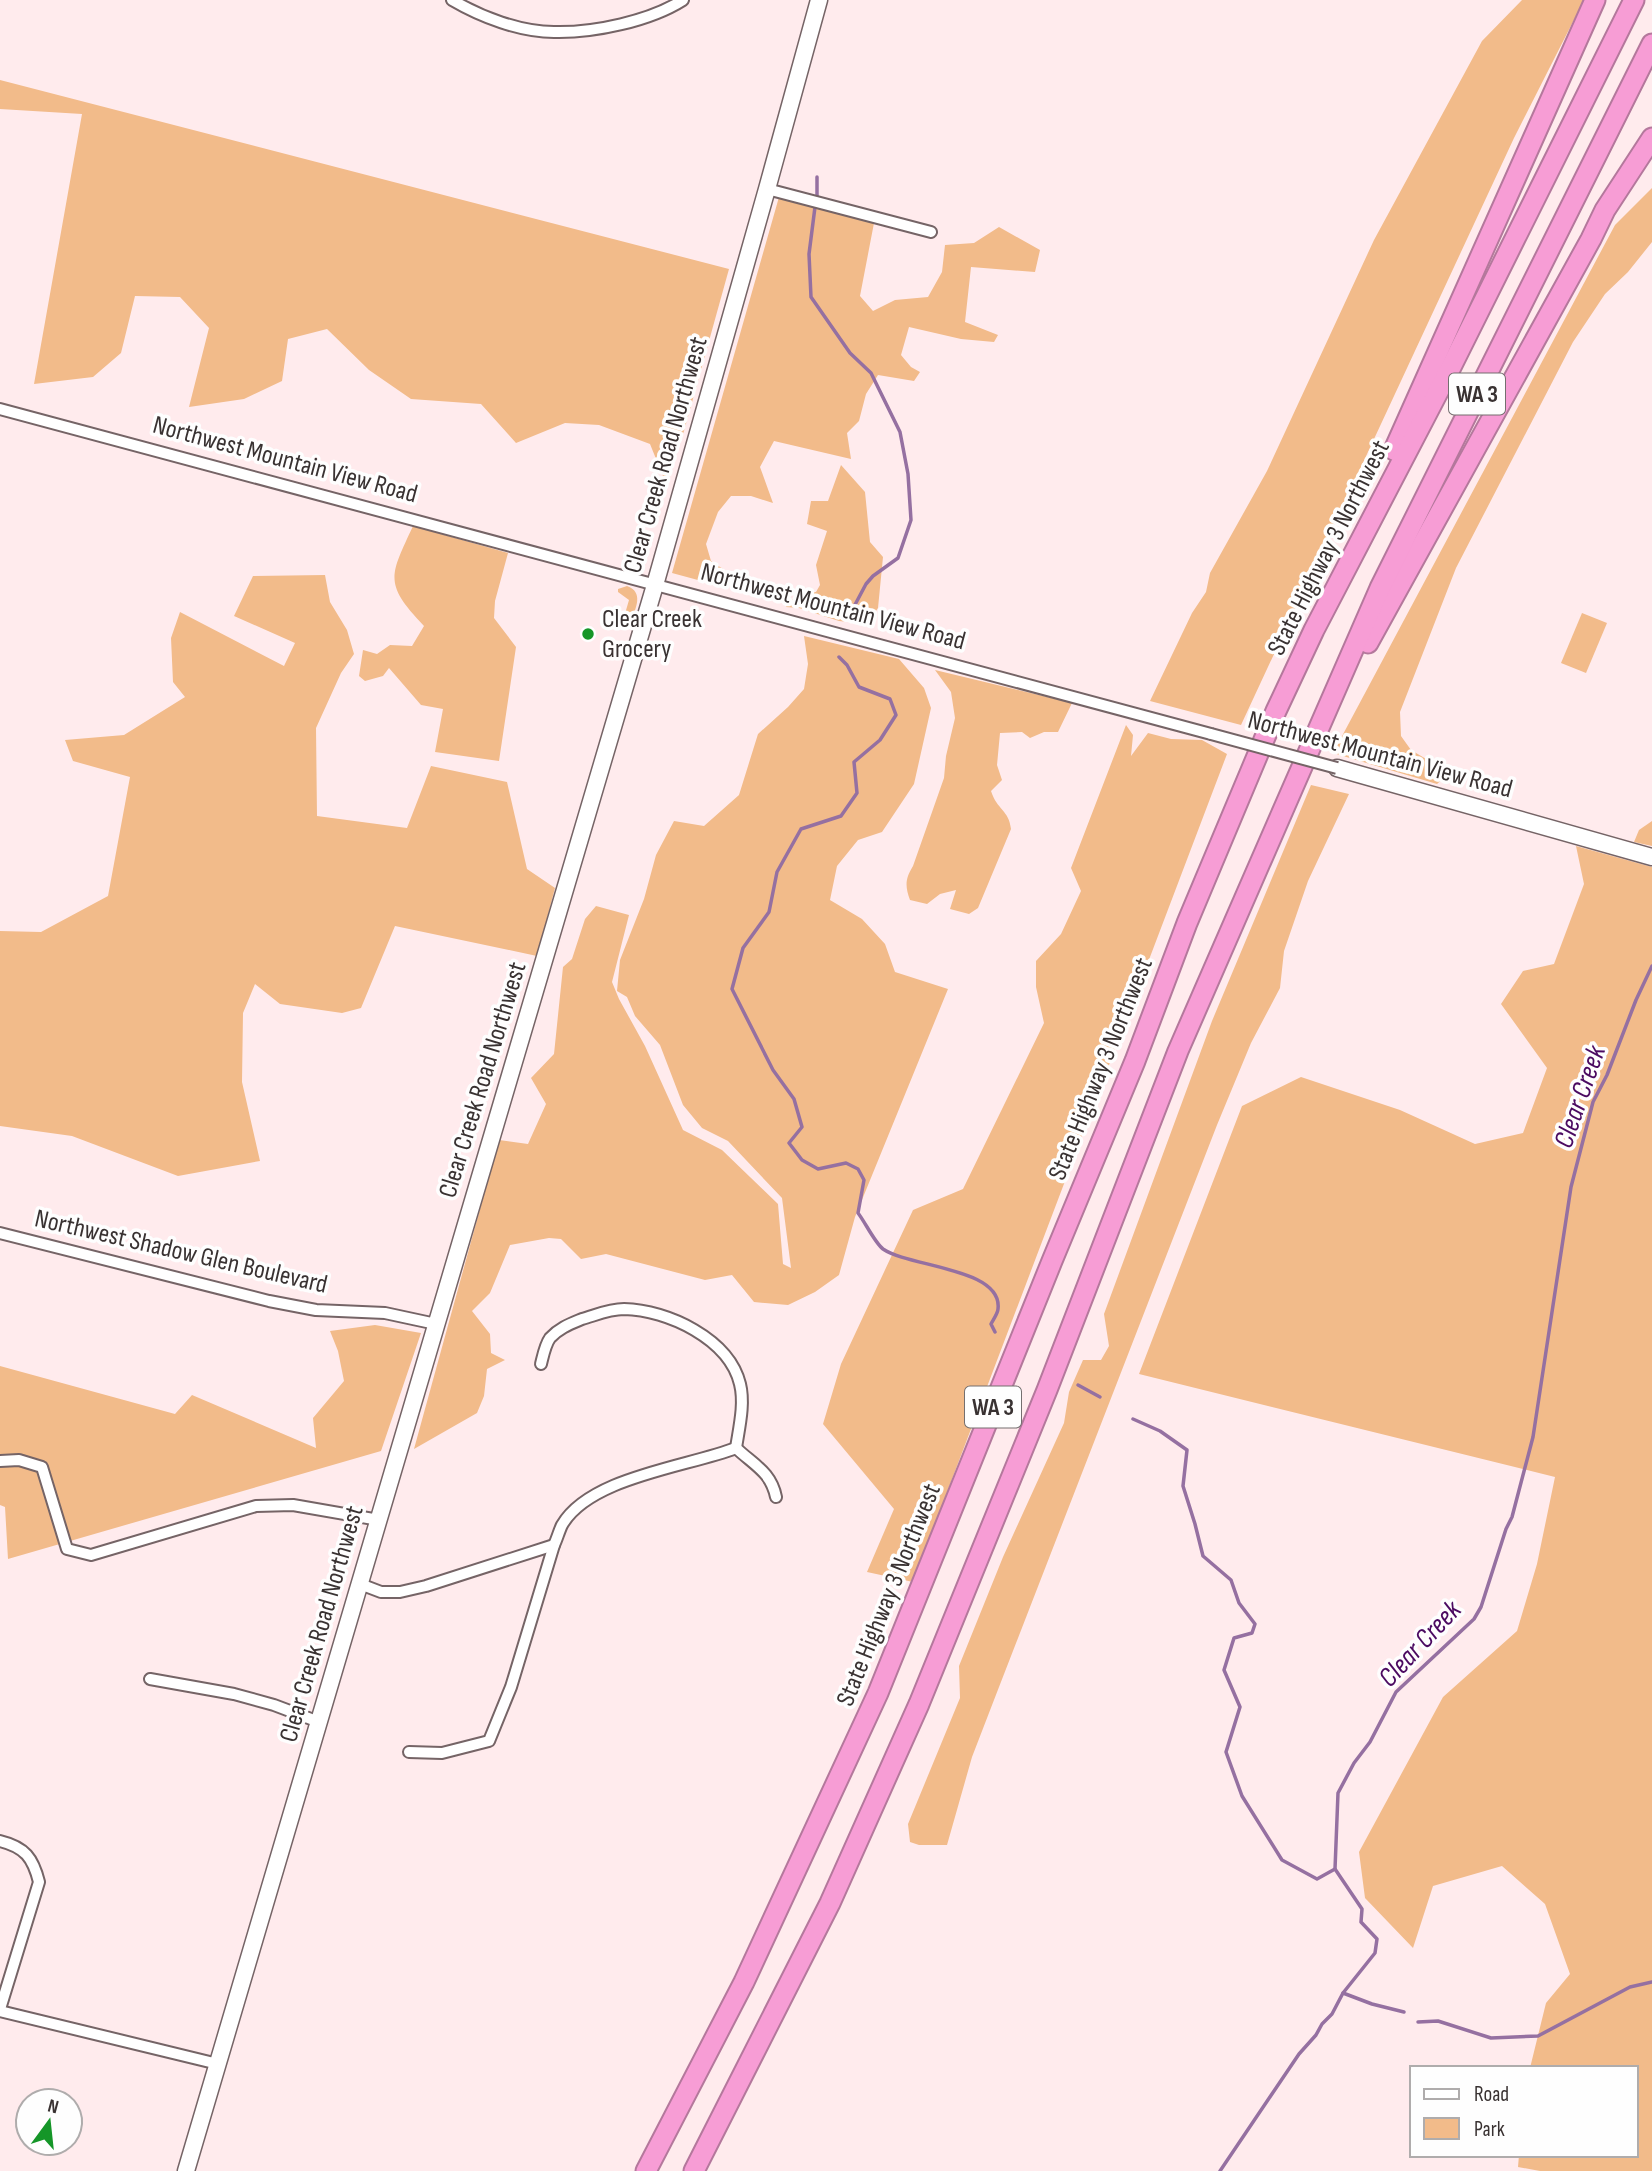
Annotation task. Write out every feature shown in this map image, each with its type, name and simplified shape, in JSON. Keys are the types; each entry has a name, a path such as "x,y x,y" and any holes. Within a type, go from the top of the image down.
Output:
{"highway":[{"path":"1314,630 1595,0"},
{"name":"State Highway 3 Northwest","path":"646,2171 744,1982 873,1705 1135,1061 1187,922 1276,711 1314,630 1450,369 1634,0"},
{"name":"WA 3","path":"694,2171 830,1903 914,1716 1047,1390 1178,1051 1380,588 1652,44"},
{"path":"1309,748 1605,210 1652,138"},
{"path":"1591,239 1652,161"}],"main road":[{"name":"Clear Creek Road Northwest","path":"186,2171 655,584 819,0"},
{"name":"Northwest Mountain View Road","path":"1337,768 1652,857"}],"street":[{"path":"452,0 499,20 553,33 646,18 683,0"},
{"path":"767,189 931,232"},
{"name":"Northwest Mountain View Road","path":"0,409 1337,768"},
{"name":"Northwest Shadow Glen Boulevard","path":"0,1233 269,1301 317,1310 385,1313 436,1324"},
{"path":"541,1364 548,1342 563,1326 604,1312 623,1309 639,1311 690,1327 712,1341 727,1356 735,1370 741,1386 742,1403 736,1448"},
{"path":"736,1448 759,1466 773,1483 776,1497"},
{"path":"409,1752 442,1753 489,1741 511,1687 554,1545 562,1525 577,1507 612,1486 736,1448"},
{"path":"0,1461 19,1460 42,1467 67,1549 92,1555 256,1506 293,1504 379,1520"},
{"path":"360,1584 381,1592 400,1592 554,1545"},
{"path":"150,1679 274,1704 319,1722"},
{"path":"0,1841 23,1849 35,1866 39,1882 0,2010 218,2064"}],"green space":[{"path":"1522,0 1584,0 1514,138 1241,725 1150,701 1192,613 1206,592 1210,573 1267,471 1374,240 1482,41"},
{"path":"0,80 729,269 684,431 665,481 650,444 599,425 565,423 516,443 481,404 411,399 369,370 327,329 288,339 282,381 244,399 189,407 209,328 180,297 135,296 121,353 93,377 34,384 82,114 0,109"},
{"path":"1652,188 1652,242 1628,272 1605,294 1573,342 1456,568 1400,712 1401,736 1411,750 1443,769 1445,777 1437,784 1333,753 1615,225"},
{"path":"779,197 874,223 860,296 873,311 895,300 928,297 942,272 945,245 974,243 999,227 1040,250 1035,272 971,267 965,322 998,335 994,342 961,339 909,327 901,355 911,367 920,372 914,381 878,375 866,394 859,421 847,433 851,459 774,441 760,467 773,503 751,496 731,496 718,512 706,544 711,561 723,569 725,579 720,586 672,573"},
{"path":"841,465 865,492 870,542 883,557 878,608 867,624 839,621 799,608 786,607 789,601 807,592 816,592 820,585 816,565 827,531 807,524 811,501 828,501"},
{"path":"413,526 508,553 495,601 494,618 516,647 499,761 435,752 443,709 421,705 389,668 383,676 365,681 359,676 363,650 377,654 390,645 412,646 424,626 402,599 394,579 399,557"},
{"path":"325,575 330,602 347,630 354,654 341,673 316,728 317,816 407,828 431,766 507,782 527,869 555,888 537,956 395,926 361,1008 342,1013 280,1004 255,984 243,1013 242,1082 260,1161 178,1176 72,1136 0,1126 0,931 41,932 108,896 130,777 73,761 65,740 124,735 185,697 173,682 171,638 180,612 284,666 295,643 234,616 253,576"},
{"path":"627,586 636,592 637,601 631,621 622,624 629,600 618,592 618,589"},
{"path":"1582,613 1607,623 1586,673 1561,663"},
{"path":"804,636 899,659 924,688 931,708 914,784 882,832 858,840 837,866 830,900 862,919 885,944 895,972 948,989 855,1217 839,1275 815,1292 788,1305 754,1302 732,1275 705,1280 606,1254 581,1259 561,1239 549,1238 510,1245 490,1293 472,1311 490,1334 491,1353 505,1360 487,1369 484,1396 477,1413 414,1449 499,1140 528,1144 546,1104 531,1078 554,1054 563,967 572,959 585,919 596,906 629,915 612,982 683,1130 722,1150 778,1204 783,1264 791,1268 782,1198 728,1141 702,1128 683,1105 660,1045 635,1016 627,997 617,991 620,960 644,899 656,855 674,821 704,826 739,795 758,734 804,689 808,664"},
{"path":"935,670 1072,703 1058,732 1044,732 1030,738 1022,732 1000,733 997,765 1002,780 991,791 1008,818 1011,829 978,908 969,914 950,909 956,890 940,894 927,904 910,900 907,887 908,875 944,778 955,718 951,692"},
{"path":"1126,725 1133,735 1131,756 1148,733 1171,739 1202,740 1227,754 913,1582 867,1572 894,1509 823,1424 841,1364 913,1210 963,1189 1044,1023 1036,987 1036,961 1061,934 1081,891 1071,868"},
{"path":"1311,785 1349,794 1308,881 1284,951 1280,988 1251,1043 1217,1125 972,1757 947,1845 919,1845 910,1842 908,1824 960,1698 959,1666 1003,1557 1064,1423 1069,1392 1083,1360 1101,1360 1109,1346 1104,1314 1212,1021"},
{"path":"1652,821 1652,846 1634,842 1639,830"},
{"path":"1576,846 1652,867 1652,2171 1540,2171 1518,2167 1519,2157 1638,2157 1638,2066 1530,2066 1546,2003 1570,1974 1545,1904 1502,1866 1433,1886 1413,1948 1365,1898 1359,1852 1443,1697 1517,1631 1537,1564 1555,1477 1139,1374 1242,1106 1301,1077 1400,1110 1475,1144 1523,1133 1547,1068 1501,1004 1523,971 1554,964 1584,884"},
{"path":"375,1325 421,1333 381,1451 8,1559 5,1507 0,1505 0,1366 175,1414 192,1395 316,1448 313,1418 344,1381 338,1351 330,1331"}],"waterway":[{"path":"817,177 817,196"},
{"path":"815,207 809,254 811,297 850,353 871,373 900,432 908,474 911,520 898,558 866,584 849,616"},
{"path":"839,657 847,665 859,687 890,699 896,715 880,740 854,762 857,793 841,816 801,829 777,872 769,912 743,948 732,989 773,1070 794,1099 802,1127 789,1143 802,1160 818,1169 846,1163 858,1169 864,1180 858,1213 880,1246 896,1255 952,1270 986,1285 996,1295 998,1311 991,1324 995,1332"},
{"name":"Clear Creek","path":"1220,2171 1299,2054 1332,2014 1343,1993 1375,1953 1377,1939 1361,1922 1362,1909 1335,1869 1338,1793 1354,1763 1370,1742 1396,1692 1474,1619 1481,1607 1512,1517 1533,1437 1571,1187 1593,1102 1652,966"},
{"path":"1078,1385 1100,1397"},
{"path":"1133,1419 1160,1431 1187,1450 1183,1486 1203,1556 1231,1580 1239,1603 1255,1624 1252,1633 1234,1638 1224,1670 1240,1707 1226,1752 1242,1796 1282,1860 1317,1879 1335,1869"},
{"path":"1418,2022 1438,2021 1491,2038 1538,2036 1630,1987 1652,1982"},
{"path":"1343,1993 1404,2012"}],"place":[{"name":"Clear Creek Grocery","path":"588,634"}]}
